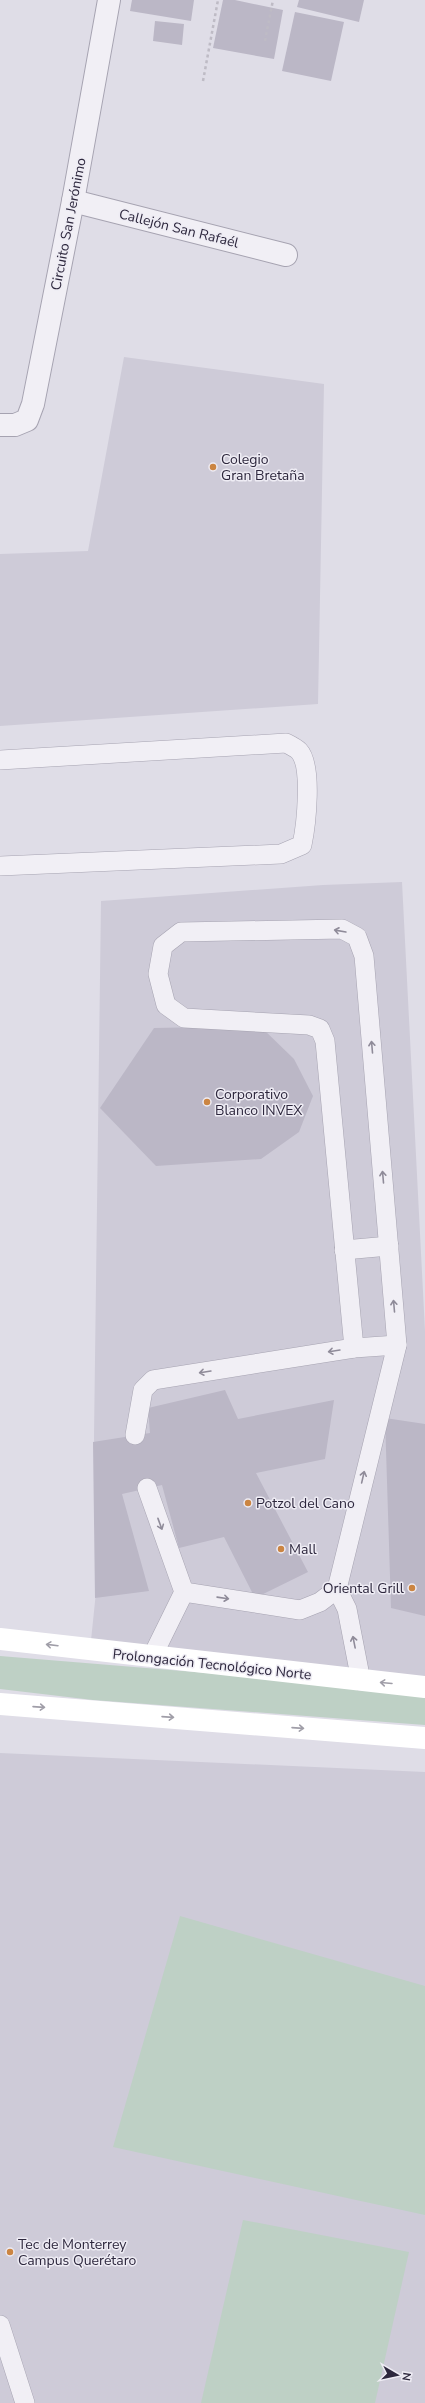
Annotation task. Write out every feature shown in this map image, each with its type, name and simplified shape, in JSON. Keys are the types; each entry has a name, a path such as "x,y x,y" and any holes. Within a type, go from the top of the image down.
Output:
{"main road":[{"name":"Prolongación Tecnológico Norte","path":"0,1639 361,1681 425,1687"},
{"path":"0,1704 425,1738"}],"street":[{"name":"Circuito San Jerónimo","path":"0,425 15,425 27,420 33,404 73,201 109,0"},
{"name":"Callejón San Rafaél","path":"73,201 286,255"}],"lane":[{"path":"0,760 286,743 300,751 306,768 306,824 302,845 281,854 0,866"},
{"path":"184,1592 300,1610 320,1602 337,1589 397,1345 364,956 357,937 342,929 181,932 163,946 158,974 166,1005 184,1018 309,1025 320,1030 325,1041 354,1348"},
{"path":"344,1250 389,1246"},
{"path":"135,1435 143,1390 153,1380 354,1348 397,1345"},
{"path":"147,1488 184,1592 179,1606 152,1657"},
{"path":"337,1589 348,1609 361,1681"},
{"path":"0,2325 25,2403"}],"path":[{"path":"203,81 218,0"},
{"path":"265,41 273,0"}],"shaded area":[{"name":"Colegio Gran Bretaña","path":"124,357 324,384 318,704 0,726 0,554 88,551"},
{"path":"402,882 425,1331 425,1687 90,1650 96,1592 94,1436 101,901 323,885"},
{"path":"0,1753 425,1772 425,2403 0,2403"}],"green space":[{"path":"0,1656 425,1691 425,1725 93,1700 0,1689"},
{"path":"180,1916 425,1986 425,2215 113,2147"},
{"path":"243,2220 409,2252 375,2403 201,2403"}],"building":[{"path":"132,0 194,0 191,21 130,11"},
{"path":"223,0 235,0 283,10 274,59 213,48"},
{"path":"299,0 364,0 359,22 297,7"},
{"path":"295,12 344,22 331,81 282,71"},
{"path":"155,21 184,24 182,45 153,41"},
{"name":"Corporativo Blanco INVEX","path":"260,1026 294,1059 313,1096 299,1132 261,1159 156,1166 100,1108 154,1028"},
{"path":"225,1390 238,1419 334,1400 325,1459 256,1473 308,1572 255,1598 224,1537 179,1548 162,1485 122,1494 149,1591 95,1598 93,1442 150,1433 148,1408"},
{"path":"385,1418 425,1424 425,1616 391,1608"}],"place":[{"name":"Colegio Gran Bretaña","path":"213,467"},
{"name":"Corporativo Blanco INVEX","path":"207,1102"},
{"name":"Potzol del Cano","path":"248,1503"},
{"name":"Mall","path":"281,1549"},
{"name":"Oriental Grill","path":"412,1588"},
{"name":"Tec de Monterrey Campus Querétaro","path":"10,2252"}]}
